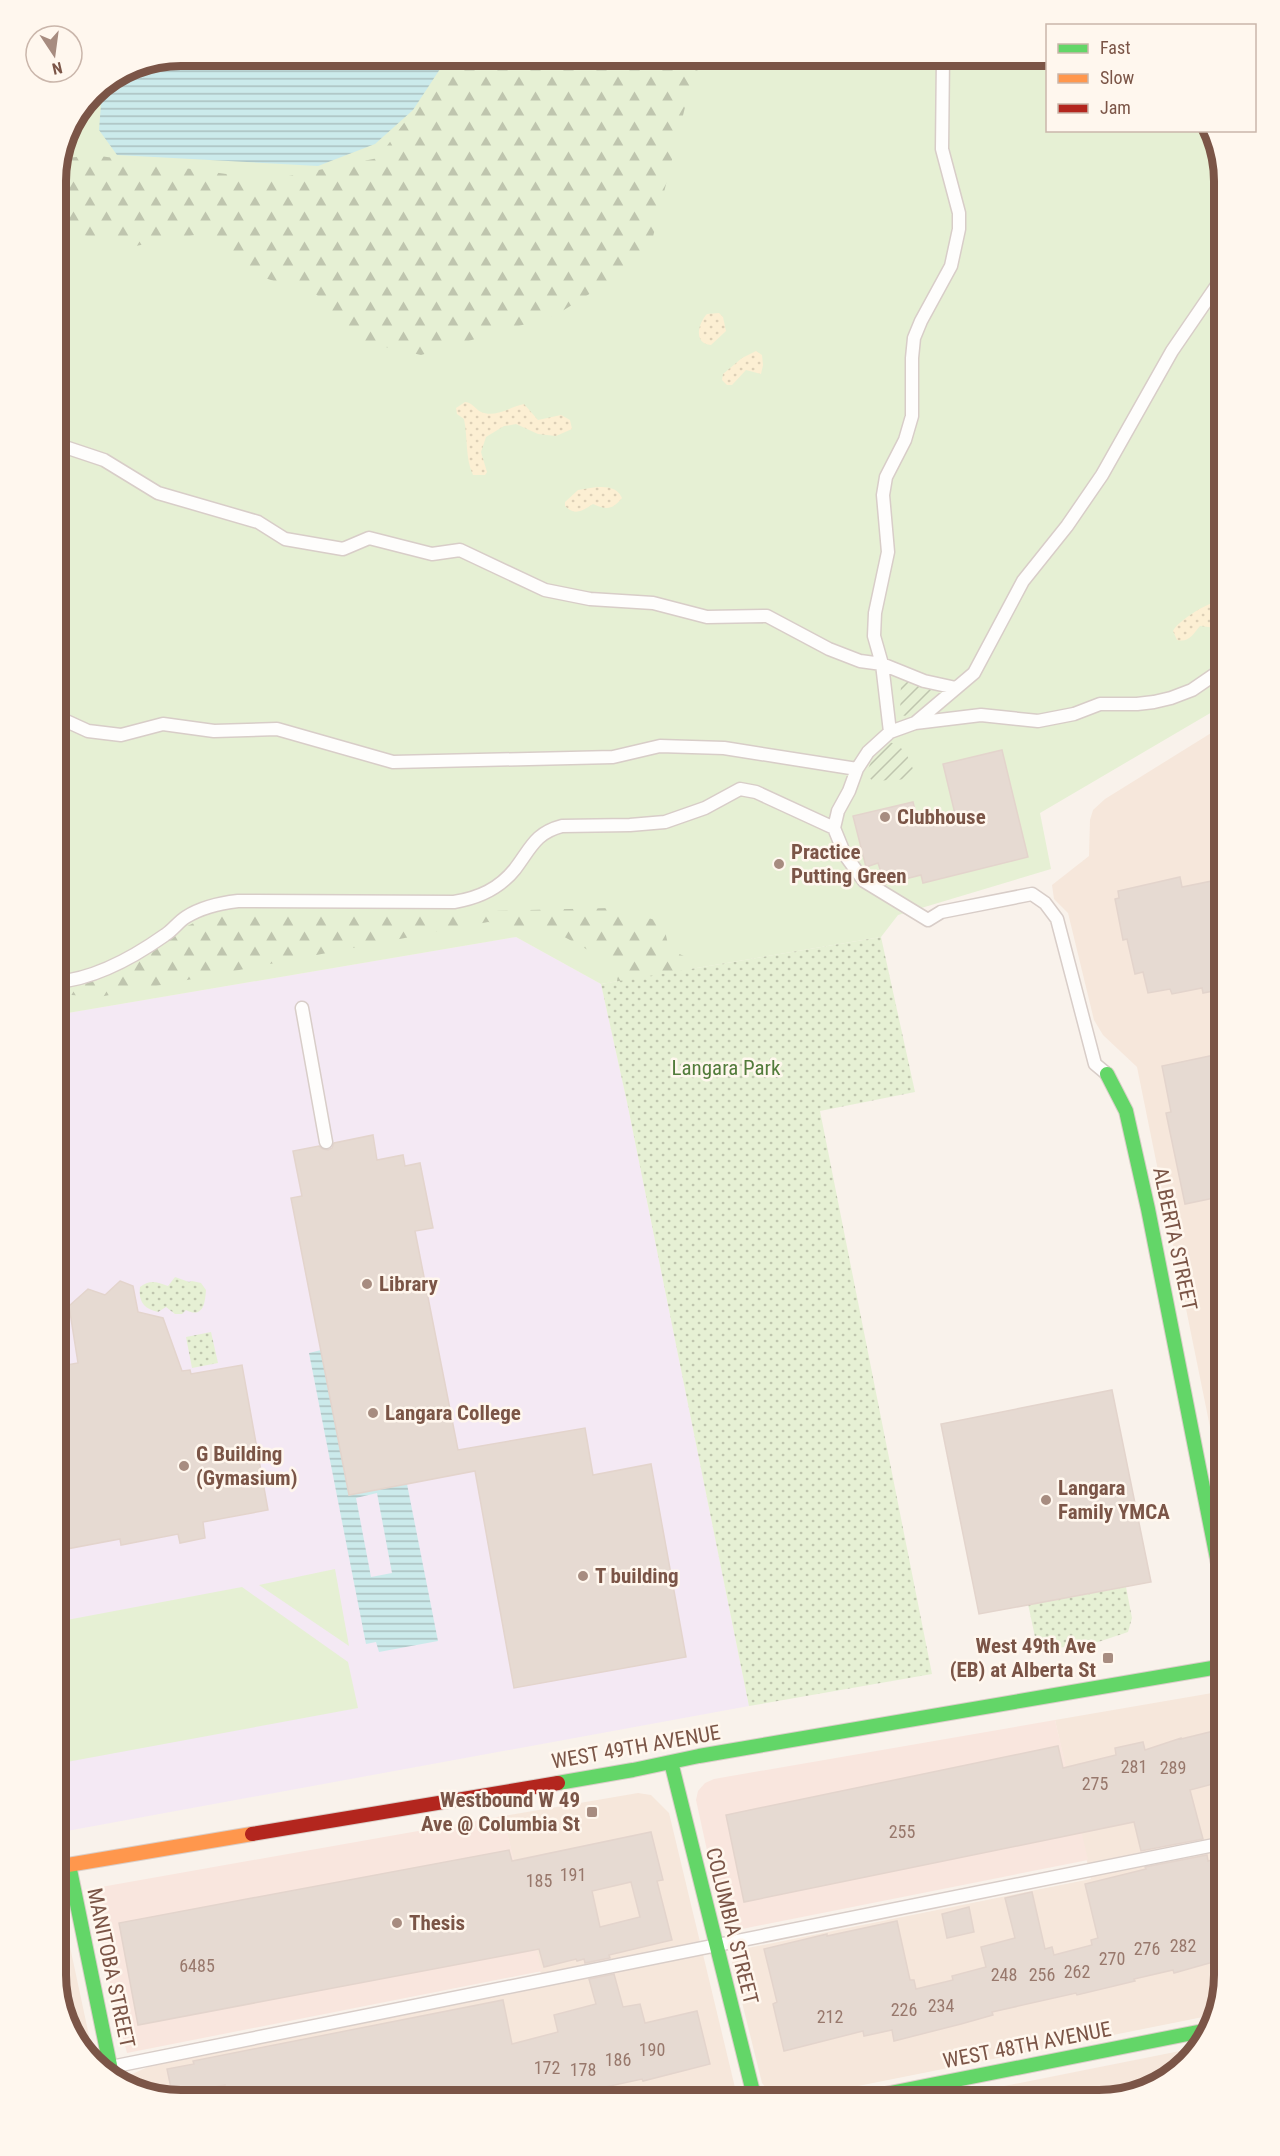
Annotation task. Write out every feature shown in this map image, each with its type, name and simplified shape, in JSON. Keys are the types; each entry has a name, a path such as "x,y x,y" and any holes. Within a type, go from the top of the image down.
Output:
{"street":[{"name":"ALBERTA STREET","path":"1107,1074 1126,1111 1162,1277 1214,1543"},
{"name":"WEST 49TH AVENUE","path":"66,1865 633,1770 1214,1668"},
{"name":"COLUMBIA STREET","path":"671,1762 752,2090"},
{"name":"MANITOBA STREET","path":"66,1884 106,2063"},
{"name":"WEST 48TH AVENUE","path":"905,2090 1200,2032"}],"lane":[{"path":"890,732 882,664 874,636 874,613 888,552 883,495 886,477 905,440 912,416 914,338 951,266 959,229 959,213 942,149 943,66"},
{"path":"915,723 977,668 1023,581 1067,526 1102,475 1172,351 1214,290"},
{"path":"66,447 104,460 158,493 258,522 285,539 343,549 369,538 432,554 460,550 545,590 590,599 653,603 707,617 767,616 829,649 860,661 882,664 924,681 956,688"},
{"path":"1107,1074 1095,1064 1057,919 1045,903 1032,894 940,912 928,920 864,881 845,855 834,828 838,811 868,752 890,732 915,723 981,715 1038,722 1074,714 1100,704 1154,702 1192,690 1214,675"},
{"path":"66,721 88,731 121,735 163,724 214,730 277,729 393,762 613,757 660,746 724,748 857,770"},
{"path":"66,980 84,977 122,960 166,935 186,918 221,903 238,901 454,902 471,899 488,892 502,882 536,840 552,829 562,826 640,825 665,822 698,811 740,789 756,792 834,828"},
{"path":"302,1008 326,1142"},
{"path":"116,2070 716,1944 1214,1845"}],"shaded area":[{"path":"1214,731 1214,1447 1137,1067 1103,1035 1094,1020 1068,913 1054,899 1052,885 1089,856 1090,820 1093,810 1105,799"},
{"name":"Langara College","path":"516,937 601,984 749,1706 66,1831 66,1013"},
{"path":"1214,1693 1214,1975 1213,1990 1206,2016 838,2090 768,2090 762,2083 731,1958 743,1949 1091,1879 1055,1720"},
{"path":"1055,1720 1088,1860 737,1930 724,1928 696,1800 698,1791 705,1783 714,1779"},
{"path":"638,1793 651,1795 669,1813 736,2090 173,2090 158,2088 131,2078 130,2075 150,2066 544,1987 503,1816"},
{"path":"503,1816 542,1971 127,2053 93,1901 101,1887"},
{"path":"66,1928 92,2048 78,2026 68,1998"},
{"path":"1186,2050 1157,2075 1122,2088 984,2090"}],"green space":[{"path":"173,66 1046,66 1046,132 1203,132 1210,151 1214,181 1214,711 1040,813 1051,869 898,915 881,937 601,984 516,937 66,1013 66,173 72,144 81,123 94,105 123,81 151,70"},
{"path":"447,66 700,66 691,83 648,257 556,315 421,355 349,339 317,295 246,272 206,233 130,247 66,231 66,173 69,158 93,155 269,180 378,158"},
{"path":"904,678 936,688 941,692 913,717 900,715 901,683"},
{"path":"889,742 902,749 907,756 913,769 910,779 873,781 867,776 877,753"},
{"path":"610,908 663,922 669,949 688,958 696,986 615,996 618,974 599,956 559,934 488,922 99,997 66,995 66,991 134,961 183,928 220,911 318,915"},
{"name":"Langara Park","path":"881,937 915,1092 820,1111 932,1674 749,1706 601,984"},
{"path":"175,1277 201,1283 206,1290 204,1304 200,1311 186,1310 182,1314 175,1314 166,1307 158,1312 143,1304 140,1287 150,1282 168,1286"},
{"path":"211,1332 218,1363 192,1368 186,1337"},
{"path":"335,1569 349,1646 259,1585"},
{"path":"242,1587 348,1662 358,1708 66,1762 66,1620"},
{"path":"1126,1587 1132,1618 1128,1632 1098,1642 1038,1651 1028,1604"}],"sand":[{"path":"719,313 723,317 726,331 711,345 705,344 699,337 701,322 707,314"},
{"path":"756,351 762,355 761,374 746,370 732,385 727,385 722,380 723,374 742,358"},
{"path":"465,402 486,414 524,404 538,420 561,415 570,420 572,429 556,436 538,434 516,424 504,426 486,437 481,452 487,472 485,475 473,475 469,462 464,419 457,414 456,408"},
{"path":"597,487 615,490 622,498 609,508 593,504 575,512 565,506 565,502 578,490"},
{"path":"1214,602 1214,628 1200,626 1188,639 1177,640 1173,631 1176,627 1204,606"}],"water":[{"path":"173,66 442,66 413,110 375,144 318,166 117,155 99,130 101,104 111,90 123,81 151,70"},
{"path":"321,1350 349,1495 407,1484 438,1641 379,1652 376,1642 366,1644 309,1353","holes":["377,1493 392,1573 371,1577 356,1498"]}],"building":[{"name":"Clubhouse","path":"1002,750 1028,857 923,883 921,875 885,884 878,863 866,867 853,816 913,802 919,826 956,818 943,764"},
{"path":"1180,877 1182,887 1212,881 1214,891 1214,991 1203,993 1202,988 1172,994 1170,989 1148,993 1143,972 1135,974 1127,939 1123,940 1115,899 1119,898 1118,891"},
{"path":"1214,1055 1214,1198 1185,1204 1166,1113 1171,1112 1162,1066"},
{"path":"373,1135 377,1160 403,1155 405,1166 420,1163 433,1228 415,1231 458,1450 585,1428 593,1475 651,1464 686,1657 514,1688 475,1471 349,1495 291,1198 302,1196 293,1151 319,1146 328,1150 334,1143"},
{"path":"120,1281 133,1286 138,1312 163,1318 182,1371 190,1370 191,1374 242,1365 268,1510 203,1522 205,1538 180,1543 178,1534 121,1545 120,1539 66,1549 66,1365 78,1363 69,1306 88,1289 105,1295"},
{"name":"Langara Family YMCA","path":"1112,1390 1151,1582 979,1614 941,1424"},
{"path":"1214,1731 1214,1784 1190,1790 1203,1839 1141,1851 1134,1822 744,1902 726,1815 1058,1746 1063,1768 1116,1755 1115,1748 1143,1742 1145,1750"},
{"path":"651,1832 663,1880 657,1881 672,1940 609,1955 610,1958 585,1963 584,1959 577,1961 576,1959 544,1967 539,1949 138,2025 119,1923 509,1850 512,1861","holes":["631,1882 640,1917 600,1927 592,1891"]},
{"path":"1207,1855 1208,1861 1214,1860 1214,1962 1174,1973 1173,1970 1134,1979 1135,1981 1077,1995 1076,1993 992,2012 993,2015 894,2041 892,2030 864,2036 863,2031 784,2051 773,2004 777,2002 764,1949 897,1921 910,1980 914,1980 916,1989 953,1980 952,1976 986,1967 981,1947 1015,1938 1005,1898 1032,1892 1045,1949 1052,1947 1054,1955 1092,1945 1091,1940 1098,1938 1085,1884 1146,1869 1145,1867"},
{"path":"969,1907 974,1932 947,1938 942,1914"},
{"path":"614,1974 623,2007 640,2004 645,2023 697,2011 710,2064 643,2081 642,2079 591,2090 225,2090 225,2085 200,2090 200,2088 171,2090 167,2069 194,2064 193,2061 503,2000 512,2044 558,2032 554,2015 596,2004 589,1979"}],"traffic: fast":[{"path":"1107,1074 1126,1111 1148,1209 1214,1543"},
{"path":"558,1783 699,1756 1214,1668"},
{"path":"671,1762 753,2090"},
{"path":"69,1865 110,2066"},
{"path":"905,2090 1200,2032"}],"traffic: slow":[{"path":"66,1865 252,1834"}],"traffic: jam":[{"path":"252,1834 558,1783"}],"place":[{"name":"Clubhouse","path":"885,817"},
{"name":"Practice Putting Green","path":"779,864"},
{"name":"Library","path":"367,1284"},
{"name":"Langara College","path":"373,1413"},
{"name":"G Building (Gymasium)","path":"184,1466"},
{"name":"Langara Family YMCA","path":"1046,1500"},
{"name":"T building","path":"583,1576"},
{"name":"West 49th Ave (EB) at Alberta St","path":"1108,1658"},
{"name":"Westbound W 49 Ave @ Columbia St","path":"592,1812"},
{"name":"Thesis","path":"397,1923"}]}
